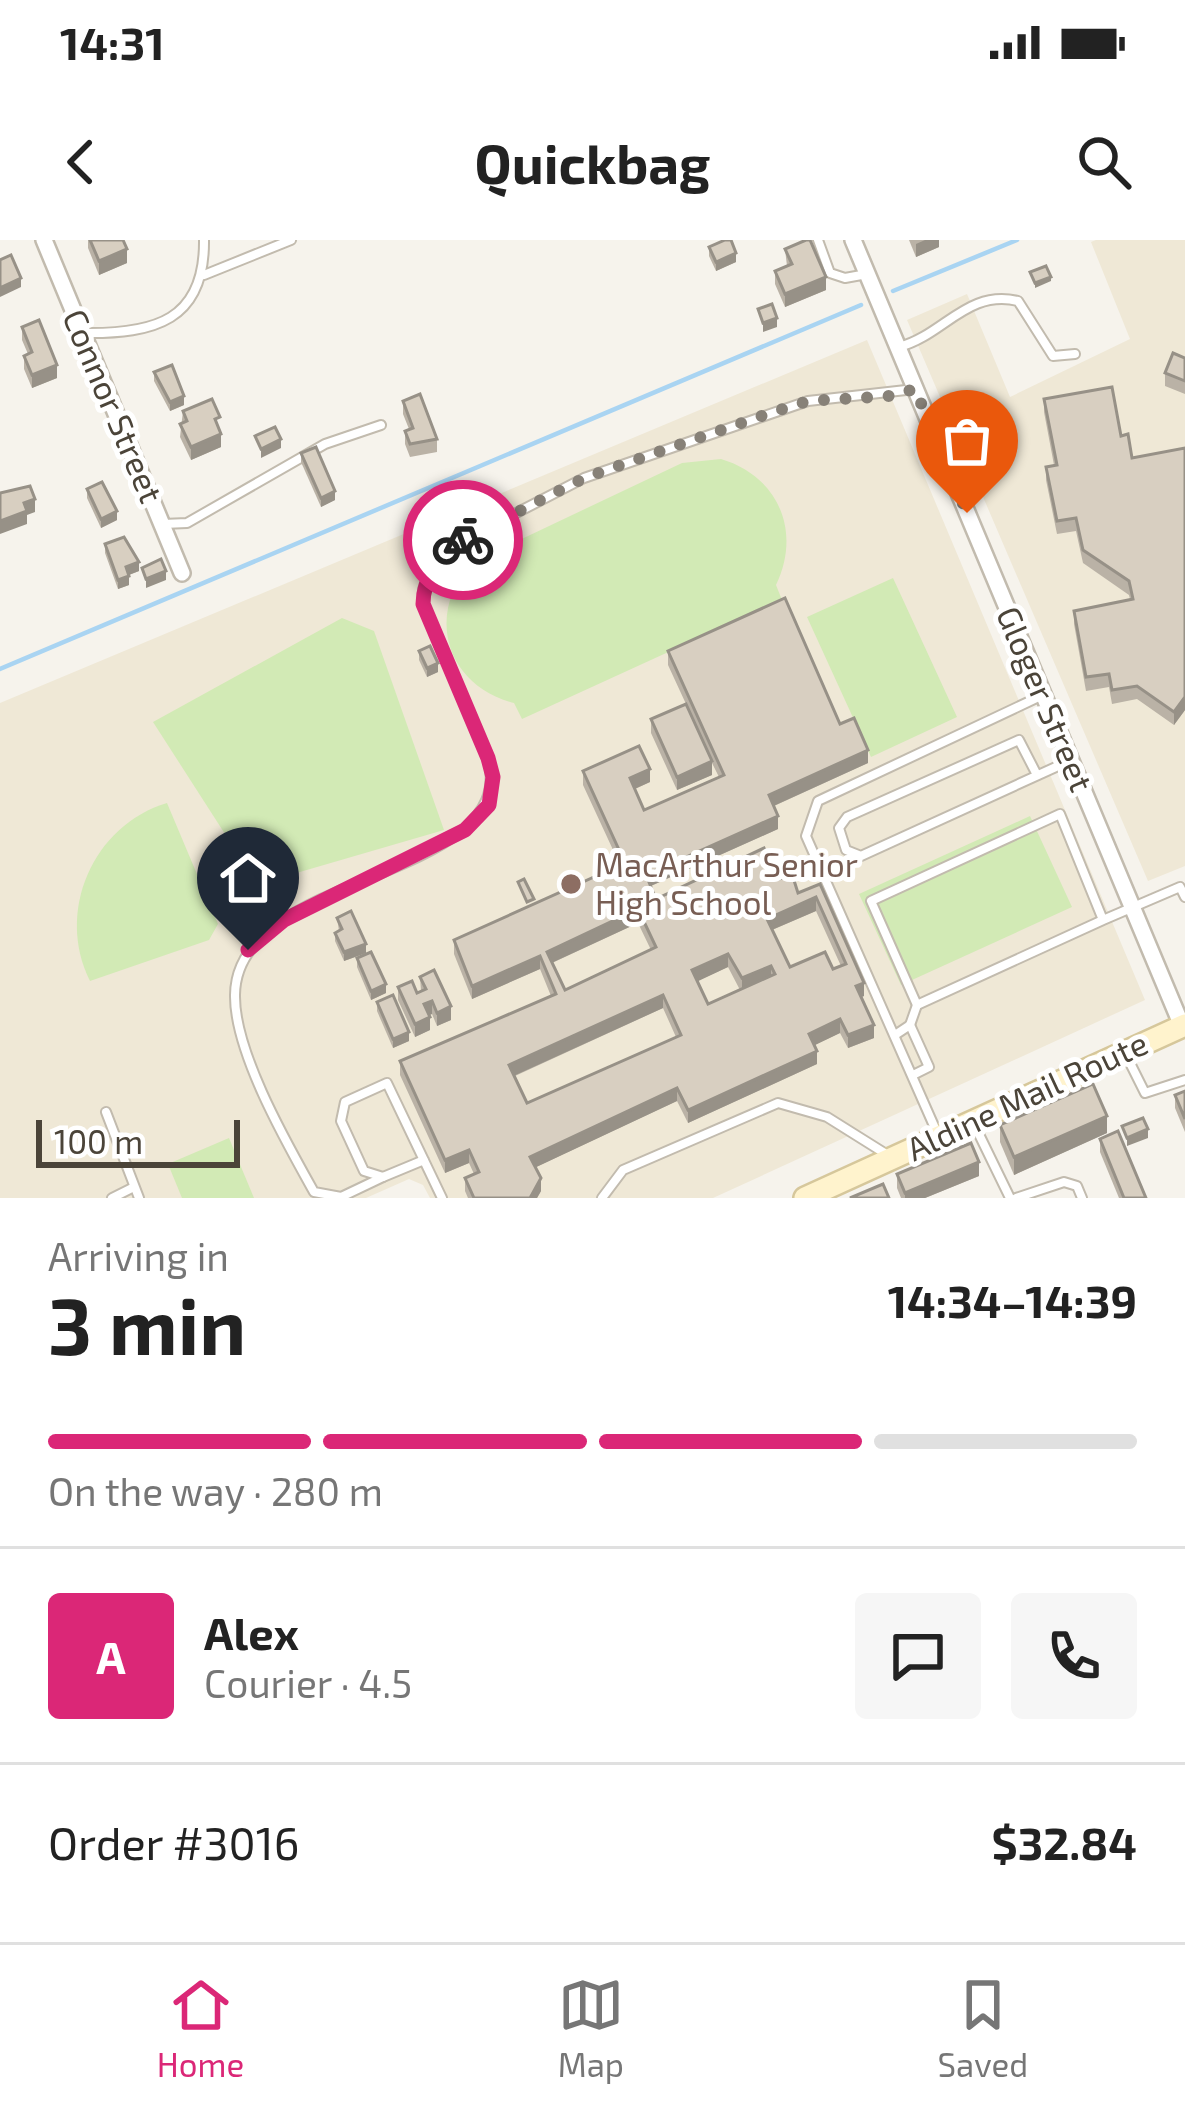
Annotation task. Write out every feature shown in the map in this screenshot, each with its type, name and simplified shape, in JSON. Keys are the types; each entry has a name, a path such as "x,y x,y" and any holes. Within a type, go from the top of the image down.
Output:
{"main road":[{"name":"Aldine Mail Route","path":"805,1198 1183,1025"}],"street":[{"name":"Connor Street","path":"44,240 182,572"},
{"name":"Gloger Street","path":"853,240 1183,1025"}],"lane":[{"path":"82,333 133,332 161,325 190,298 204,274 204,240"},
{"path":"204,274 291,240"},
{"path":"818,240 830,273 845,278 867,274"},
{"path":"898,348 926,340 973,302 999,296 1018,301 1053,356 1075,354"},
{"path":"424,1160 341,1197 314,1192 239,1034 235,994 248,950 284,920 465,830 489,805 493,777 488,758 423,604 423,589 433,572 462,541 584,478 808,401 890,396 915,389"},
{"path":"162,524 187,523 296,458 381,425"},
{"path":"938,1137 826,892 806,836 818,801 1043,695"},
{"path":"1036,775 1019,740 848,817 839,828 846,850 861,856 1071,760"},
{"path":"895,1035 910,1025 917,1005 871,901 1060,814 1102,920"},
{"path":"917,1005 1132,906 1180,887 1185,897"},
{"path":"910,1025 929,1067 913,1075"},
{"path":"1124,1052 1145,1093 1185,1080"},
{"path":"383,1177 364,1171 341,1121 345,1102 387,1083 442,1198"},
{"path":"602,1198 623,1170 778,1103 827,1117 892,1158"},
{"path":"106,1112 139,1198"},
{"path":"972,1121 1013,1198 1064,1182 1077,1186 1082,1198"},
{"path":"112,1198 134,1187"}],"shaded area":[{"path":"1185,240 1185,866 1148,881 907,320 967,294 1010,397 1130,339 1091,242"},
{"name":"MacArthur Senior High School","path":"867,340 1145,1000 713,1198 430,1198 423,1185 409,1179 366,1198 0,1198 0,703"}],"green space":[{"path":"721,459 757,478 780,508 786,545 776,585 782,600 522,719 514,703 472,681 458,664 447,625 449,603 473,562 682,463"},
{"path":"893,578 957,717 871,757 807,617"},
{"path":"342,618 374,631 444,830 293,874 264,872 234,848 153,722"},
{"path":"167,803 218,924 209,940 90,981 77,927 88,874 119,830"},
{"path":"1030,816 1072,907 901,985 859,894"},
{"path":"229,1138 254,1198 182,1198 168,1164"}],"building":[{"path":"90,240 123,240 127,249 99,261"},
{"path":"731,240 736,253 716,262 709,247"},
{"path":"806,240 826,277 785,294 775,271 792,264 785,249"},
{"path":"11,255 21,278 0,288 0,260"},
{"path":"1046,266 1051,277 1035,283 1030,272"},
{"path":"772,304 777,318 763,323 758,309"},
{"path":"39,320 57,365 32,375 24,356 32,352 22,327"},
{"path":"1173,353 1185,358 1185,381 1165,373"},
{"path":"172,365 184,396 170,402 154,372"},
{"path":"1112,387 1121,436 1128,434 1132,458 1185,448 1185,697 1174,712 1137,686 1112,690 1109,674 1086,677 1074,611 1133,599 1129,581 1083,550 1076,518 1057,521 1046,467 1057,465 1044,399"},
{"path":"420,394 437,439 410,444 405,431 413,428 403,401"},
{"path":"212,399 221,434 191,447 180,424 187,421 183,411"},
{"path":"275,427 281,439 261,449 255,436"},
{"path":"316,447 335,491 321,498 301,453"},
{"path":"102,482 117,511 101,519 87,489"},
{"path":"30,486 35,499 24,503 27,511 0,521 0,493"},
{"path":"124,537 139,562 126,567 129,576 118,580 105,544"},
{"path":"161,559 166,571 146,579 142,568"},
{"path":"785,598 840,724 854,718 868,750 769,795 778,816 646,875 656,899 764,848 779,879 792,874 798,893 820,884 864,983 856,986 874,1025 848,1035 840,1019 809,1034 817,1051 688,1110 677,1088 530,1157 541,1178 530,1198 474,1198 465,1178 479,1172 469,1150 445,1160 400,1061 556,994 540,956 472,986 454,940 625,863 583,771 639,746 650,769 630,778 644,810 724,775 668,651","holes":["816,897 846,964 833,969 825,952 790,967 767,919","638,909 656,947 565,990 547,952","728,954 742,978 771,966 775,974 708,1004 692,970","663,995 681,1035 527,1103 509,1065"]},
{"path":"430,646 438,663 427,668 419,651"},
{"path":"686,704 712,761 677,777 651,719"},
{"path":"524,879 534,899 527,902 518,882"},
{"path":"351,911 366,944 344,952 335,933 342,929 337,918"},
{"path":"371,952 386,984 371,991 357,958"},
{"path":"434,970 451,1006 437,1013 432,1001 424,1004 430,1017 415,1024 398,987 412,981 417,993 426,989 420,977"},
{"path":"393,995 409,1032 393,1039 377,1002"},
{"path":"1093,1084 1107,1116 1014,1157 1000,1125"},
{"path":"1185,1091 1185,1119 1175,1095"},
{"path":"1143,1118 1148,1129 1127,1138 1122,1126"},
{"path":"1118,1131 1146,1198 1124,1198 1100,1139"},
{"path":"971,1143 979,1162 905,1193 897,1174"},
{"path":"883,1184 889,1198 850,1198"}],"waterway":[{"path":"893,291 1017,240"},
{"path":"0,669 861,305"}],"way so far":[{"path":"463,540 584,478 773,412 808,401 890,396 915,389 967,513"}],"place":[{"name":"MacArthur Senior High School","path":"571,884"}],"route":[{"path":"248,950 284,920 465,830 489,805 493,777 488,758 423,604 423,589 433,572 463,540"}]}
